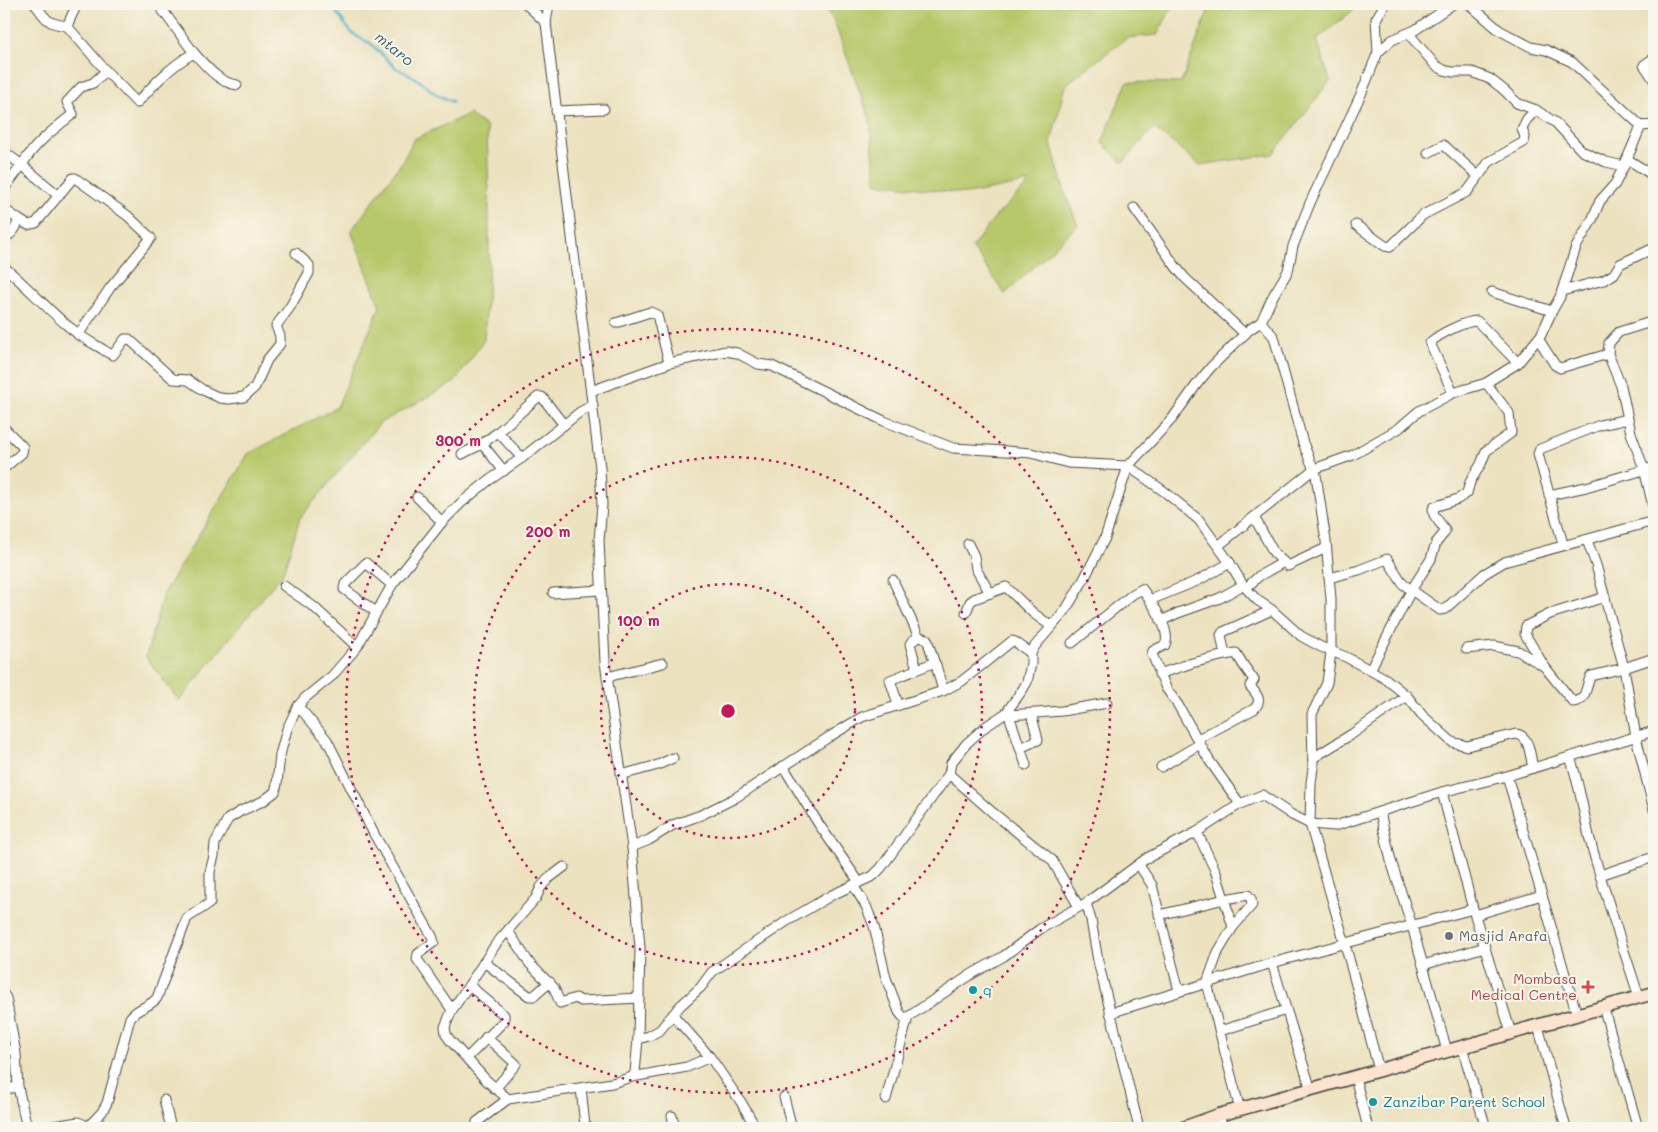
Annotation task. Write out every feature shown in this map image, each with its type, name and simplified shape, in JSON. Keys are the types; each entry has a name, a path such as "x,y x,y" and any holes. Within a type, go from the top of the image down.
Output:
{"street":[{"path":"35,4 52,24 67,26 137,103 155,83 183,59 194,53"},
{"path":"67,26 78,4"},
{"path":"158,4 194,53 224,81 237,86"},
{"path":"526,4 546,23"},
{"path":"549,4 546,23 593,405 602,505 599,541 607,677 632,847 640,948 638,1038 635,1073 632,1077"},
{"path":"638,1038 649,1036 660,1030 680,1006 701,987 712,972 787,921 832,895 873,876 881,868 949,774 951,763 967,743 985,727 1007,714 1027,682 1031,653 1065,611 1080,587 1104,538 1128,466 1172,418 1202,378 1245,334 1261,322 1273,296 1288,271 1293,246 1308,209 1362,92 1378,52 1376,19 1385,4"},
{"path":"1378,52 1392,40 1409,34 1453,4"},
{"path":"1471,4 1499,30 1531,47 1546,50 1572,62 1640,126 1653,128"},
{"path":"1409,34 1436,65 1444,70 1472,72 1490,79 1517,104 1536,110 1556,123 1582,151 1606,162 1626,163 1653,176"},
{"path":"1654,58 1644,66 1654,80"},
{"path":"4,189 26,157 51,130 73,114 67,102 81,87 93,83 106,71"},
{"path":"556,111 604,109"},
{"path":"1356,225 1385,246 1390,247 1422,216 1467,192 1489,162 1524,142 1522,129 1527,119 1536,110"},
{"path":"1218,546 1314,469 1353,455 1398,429 1419,411 1453,393 1486,383 1518,363 1539,340 1560,297 1576,247 1592,220 1600,201 1615,184 1626,163 1640,126"},
{"path":"1428,153 1443,145 1446,146 1478,176"},
{"path":"4,152 59,196"},
{"path":"4,209 28,225 33,224 59,196 72,178 78,179 128,216 151,238 110,288 78,335"},
{"path":"1134,208 1176,267 1226,318 1245,334"},
{"path":"4,236 9,236 18,224 18,219"},
{"path":"1562,291 1604,280 1614,274 1620,264 1654,248"},
{"path":"4,267 26,286 45,307 88,342 113,355 125,339 129,339 174,379 188,380 220,398 244,398 255,387 267,360 280,344 280,336 276,326 290,307 309,273 309,265 296,253"},
{"path":"1492,292 1552,311"},
{"path":"616,323 650,312 658,315 669,363"},
{"path":"1453,393 1430,343 1456,327 1476,321 1518,363"},
{"path":"1654,321 1619,332 1610,343 1608,354 1621,386 1628,419 1654,510"},
{"path":"1261,322 1274,338 1303,444 1314,469 1329,578 1331,652 1327,682 1312,714 1313,758 1310,824 1379,1070"},
{"path":"1539,340 1555,365 1560,368 1608,354"},
{"path":"591,392 669,363 726,351 758,364 772,366 884,421 953,448 1006,450 1031,453 1068,463 1128,466 1166,492 1199,520 1230,563 1244,587 1300,636 1331,652 1346,657 1386,679 1407,696 1422,715 1452,742 1467,746 1521,734 1526,738 1533,768"},
{"path":"1370,670 1412,589 1431,559 1436,543 1445,532 1432,509 1467,493 1470,482 1481,464 1486,451 1511,434 1509,413 1486,383"},
{"path":"462,454 482,444 540,396 564,425"},
{"path":"41,1128 78,1122 87,1128 102,1112 107,1103 133,1012 149,1006 157,998 187,918 210,903 210,872 215,843 225,824 228,819 270,797 275,792 280,755 287,729 298,706 332,676 357,647 392,585 442,522 461,503 488,481 522,458 580,412 593,405"},
{"path":"1564,544 1538,454 1540,449 1600,425 1628,419"},
{"path":"4,428 23,447 22,452 4,468"},
{"path":"498,432 522,458"},
{"path":"482,444 504,470"},
{"path":"1549,495 1586,488 1654,467"},
{"path":"417,497 442,522"},
{"path":"1254,517 1274,553 1282,562 1290,566 1326,548"},
{"path":"1329,578 1359,570 1386,559 1403,584 1440,610 1445,609 1484,574 1504,562 1564,544 1587,540 1654,521"},
{"path":"1587,540 1596,565 1624,668 1636,737 1654,810"},
{"path":"968,544 974,556 976,569 990,593"},
{"path":"1161,621 1244,587 1282,562"},
{"path":"376,612 344,589 345,584 366,563 392,585"},
{"path":"1150,600 1197,581 1230,563"},
{"path":"893,580 919,637"},
{"path":"284,586 314,607 357,647"},
{"path":"966,613 970,602 980,596 1006,587 1051,626"},
{"path":"1072,643 1138,590 1142,589 1161,621 1167,642 1153,651 1152,654 1159,674 1209,760 1240,804"},
{"path":"552,593 601,590"},
{"path":"1605,597 1550,614 1526,626 1525,634 1544,666 1573,702 1577,702 1585,695 1591,676 1654,658"},
{"path":"1225,655 1221,635 1223,632 1272,610"},
{"path":"917,669 910,644 912,640 919,637 926,638 943,691"},
{"path":"632,847 649,840 673,825 728,801 862,717 943,691 962,681 1012,642 1015,642 1031,653"},
{"path":"1466,649 1494,646 1518,651 1544,666"},
{"path":"1159,674 1192,663 1236,653 1254,680 1250,686 1260,699 1260,702 1254,708 1161,766"},
{"path":"607,677 663,664"},
{"path":"898,704 890,680 935,664"},
{"path":"1313,758 1407,696"},
{"path":"1007,714 1062,711 1107,702"},
{"path":"298,706 327,740 374,834 432,936 434,942 418,954 417,959 452,1010"},
{"path":"1020,748 1038,740 1031,713"},
{"path":"1007,714 1026,764"},
{"path":"886,1099 908,1017 972,974 1004,956 1040,929 1082,905 1147,858 1198,832 1240,804 1262,795 1292,815 1310,824 1335,826 1442,792 1507,776 1654,731"},
{"path":"1570,757 1582,797 1589,835 1600,875 1639,997"},
{"path":"621,775 658,766 673,758"},
{"path":"783,766 856,884 874,926 886,978 899,1012 903,1016 908,1017"},
{"path":"949,774 992,812 1052,860 1091,920 1098,961 1139,1128"},
{"path":"1507,776 1577,1014"},
{"path":"1442,792 1474,912 1512,1033"},
{"path":"1380,812 1389,852 1447,1050"},
{"path":"1198,832 1225,899 1233,927"},
{"path":"1600,875 1654,857"},
{"path":"1139,865 1152,885 1179,991"},
{"path":"508,1099 495,1089 466,1058 446,1034 445,1028 452,1010 496,944 536,898 541,887 548,879 564,867"},
{"path":"1159,915 1225,899 1248,895 1251,899 1252,905 1233,927 1218,952 1208,983 1240,1110"},
{"path":"1110,1013 1272,963 1412,926 1542,895"},
{"path":"508,931 530,964 550,982 560,1003 576,998 581,1001 639,998"},
{"path":"1423,965 1485,947"},
{"path":"484,962 529,996 534,996 550,982"},
{"path":"1272,963 1311,1090"},
{"path":"466,1058 504,1020 504,1015 469,984"},
{"path":"1183,1128 1447,1050 1654,993"},
{"path":"4,995 15,1049 18,1087 27,1128"},
{"path":"1603,1006 1638,1128"},
{"path":"1220,1031 1286,1010"},
{"path":"673,1015 710,1057 742,1102 756,1128"},
{"path":"1538,1026 1566,1128"},
{"path":"486,1037 516,1064 495,1089"},
{"path":"1462,1047 1485,1128"},
{"path":"4,1051 15,1049"},
{"path":"479,1128 477,1122 508,1099 581,1088 687,1067 710,1057"},
{"path":"1355,1077 1368,1128"},
{"path":"4,1089 18,1087"},
{"path":"581,1088 585,1126 589,1128"},
{"path":"784,1096 792,1128"},
{"path":"164,1100 171,1128"},
{"path":"672,1116 676,1128"},
{"path":"1219,1116 1223,1128"}],"green space":[{"path":"824,4 1174,4 1157,35 1127,38 1065,85 1051,143 1065,193 1078,225 1005,294 972,247 996,216 1030,182 968,194 876,183 870,119 834,22"},
{"path":"1220,4 1361,4 1317,39 1330,81 1273,154 1200,165 1154,128 1122,163 1102,143 1127,82 1181,83 1210,6"},
{"path":"469,114 487,127 489,268 484,340 455,382 380,423 344,465 300,518 283,573 179,701 146,657 163,594 248,454 337,407 380,306 351,231 402,162 414,139"}],"waterway":[{"name":"mtaro","path":"330,4 351,32 370,43 396,68 416,78 437,95 453,102"}],"place":[{"name":"Masjid Arafa","path":"1449,936"},
{"name":"Mombasa Medical Centre","path":"1588,987"},
{"name":"q","path":"973,990"},
{"name":"Zanzibar Parent School","path":"1373,1102"}]}
